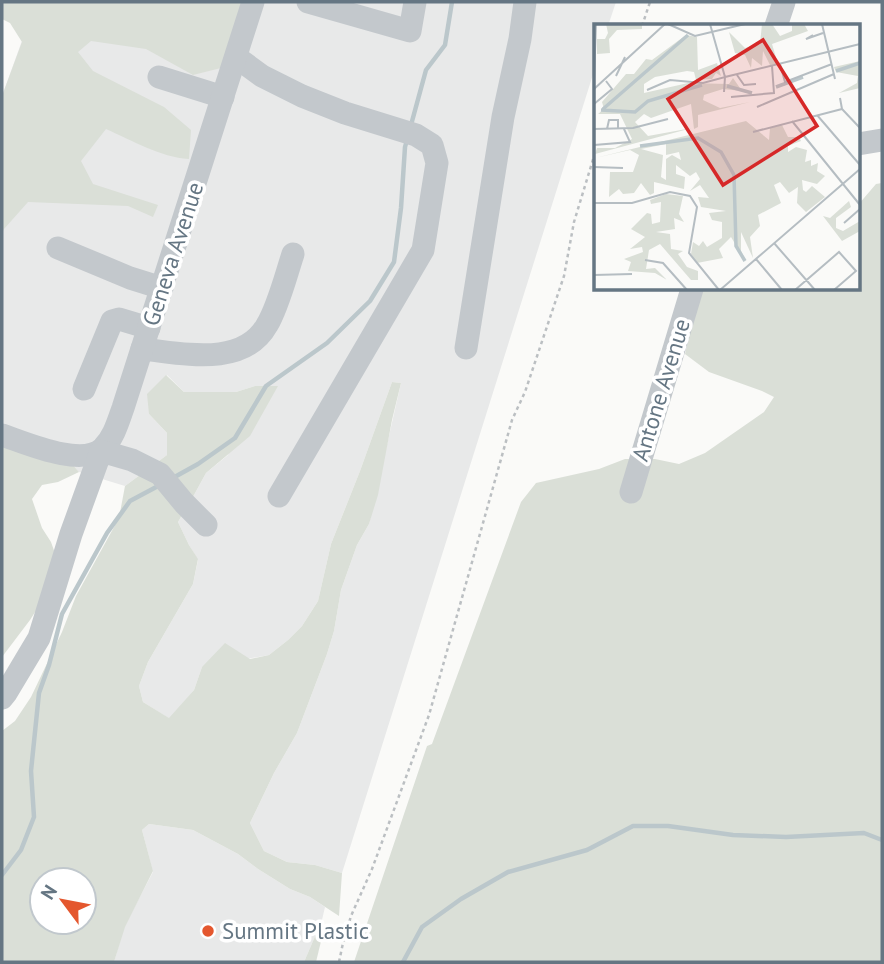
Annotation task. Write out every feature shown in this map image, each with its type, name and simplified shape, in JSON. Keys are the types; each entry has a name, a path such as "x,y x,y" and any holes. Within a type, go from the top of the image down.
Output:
{"street":[{"name":"Geneva Avenue","path":"2,698 39,638 71,534 101,451 114,431 253,2"},
{"path":"308,2 410,31 415,2"},
{"path":"466,348 503,117 520,40 525,2"},
{"path":"777,24 784,2"},
{"path":"236,57 262,76 302,96 405,132 432,145 438,163 423,250 279,496"},
{"path":"159,77 223,97"},
{"path":"860,144 882,140"},
{"path":"58,248 130,278 162,288"},
{"path":"84,389 112,321 119,319 146,338 204,355 220,354 247,345 261,334 269,323 293,254"},
{"name":"Antone Avenue","path":"631,492 692,290"},
{"path":"2,435 72,456 86,456 101,451 132,460 166,480 206,526"}],"path":[{"path":"643,24 650,2"},
{"path":"339,962 351,916 372,869 429,715 512,420 525,392 565,276 574,222 594,156"}],"shaded area":[{"path":"2,2 245,4 221,68 193,75 146,49 91,41 78,52 93,71 164,107 191,130 189,159 157,152 106,129 81,161 93,184 158,205 153,217 128,206 28,202 2,233 2,96 22,42 10,23 2,19"},
{"path":"36,2 616,2 609,24 594,24 594,71 342,873 315,865 287,862 264,851 250,823 297,733 327,654 341,590 357,545 369,524 401,383 392,382 331,544 318,601 302,626 269,655 202,667 194,690 170,719 143,702 139,686 148,662 193,584 198,560 178,522 206,473 228,455 255,386 236,392 184,392 167,375 149,414 167,433 167,455 125,486 79,472 72,464 2,447 2,96"},
{"path":"882,183 882,962 354,962 427,746 432,744 521,502 536,483 599,469 625,459 655,459 679,464 705,453 764,412 774,397 709,372 685,354 700,290 860,290 860,203 876,184"},
{"path":"166,375 184,392 236,392 255,386 278,386 250,436 206,473 178,522 198,559 193,584 148,662 139,686 143,702 169,718 194,690 202,667 225,643 250,659 269,655 302,626 318,601 331,544 392,382 401,383 378,495 369,524 357,545 341,590 327,654 297,733 250,823 264,851 287,862 315,865 342,873 339,916 310,897 290,889 238,854 193,830 149,824 142,830 153,871 125,927 114,962 2,962 2,731 15,721 31,697 76,596 119,518 125,486 167,455 167,433 149,414 147,394"},
{"path":"2,447 72,464 79,472 58,482 42,485 32,499 57,559 44,598 2,657"},
{"name":"Summit Plastic","path":"149,824 193,830 325,907 304,962 114,962 124,927 153,872 142,830"},
{"path":"322,920 323,933 316,962 304,962"}],"waterway":[{"path":"411,125 426,70 445,45 452,2"},
{"path":"171,479 235,438 266,386 327,343 370,301 394,262 407,140"},
{"path":"2,875 21,850 34,817 31,771 39,693 62,614 107,533 130,501 160,485"},
{"path":"403,962 422,927 461,899 508,872 587,850 633,826 668,826 733,835 786,837 864,833 882,840"}],"place":[{"name":"Summit Plastic","path":"208,931"}]}
